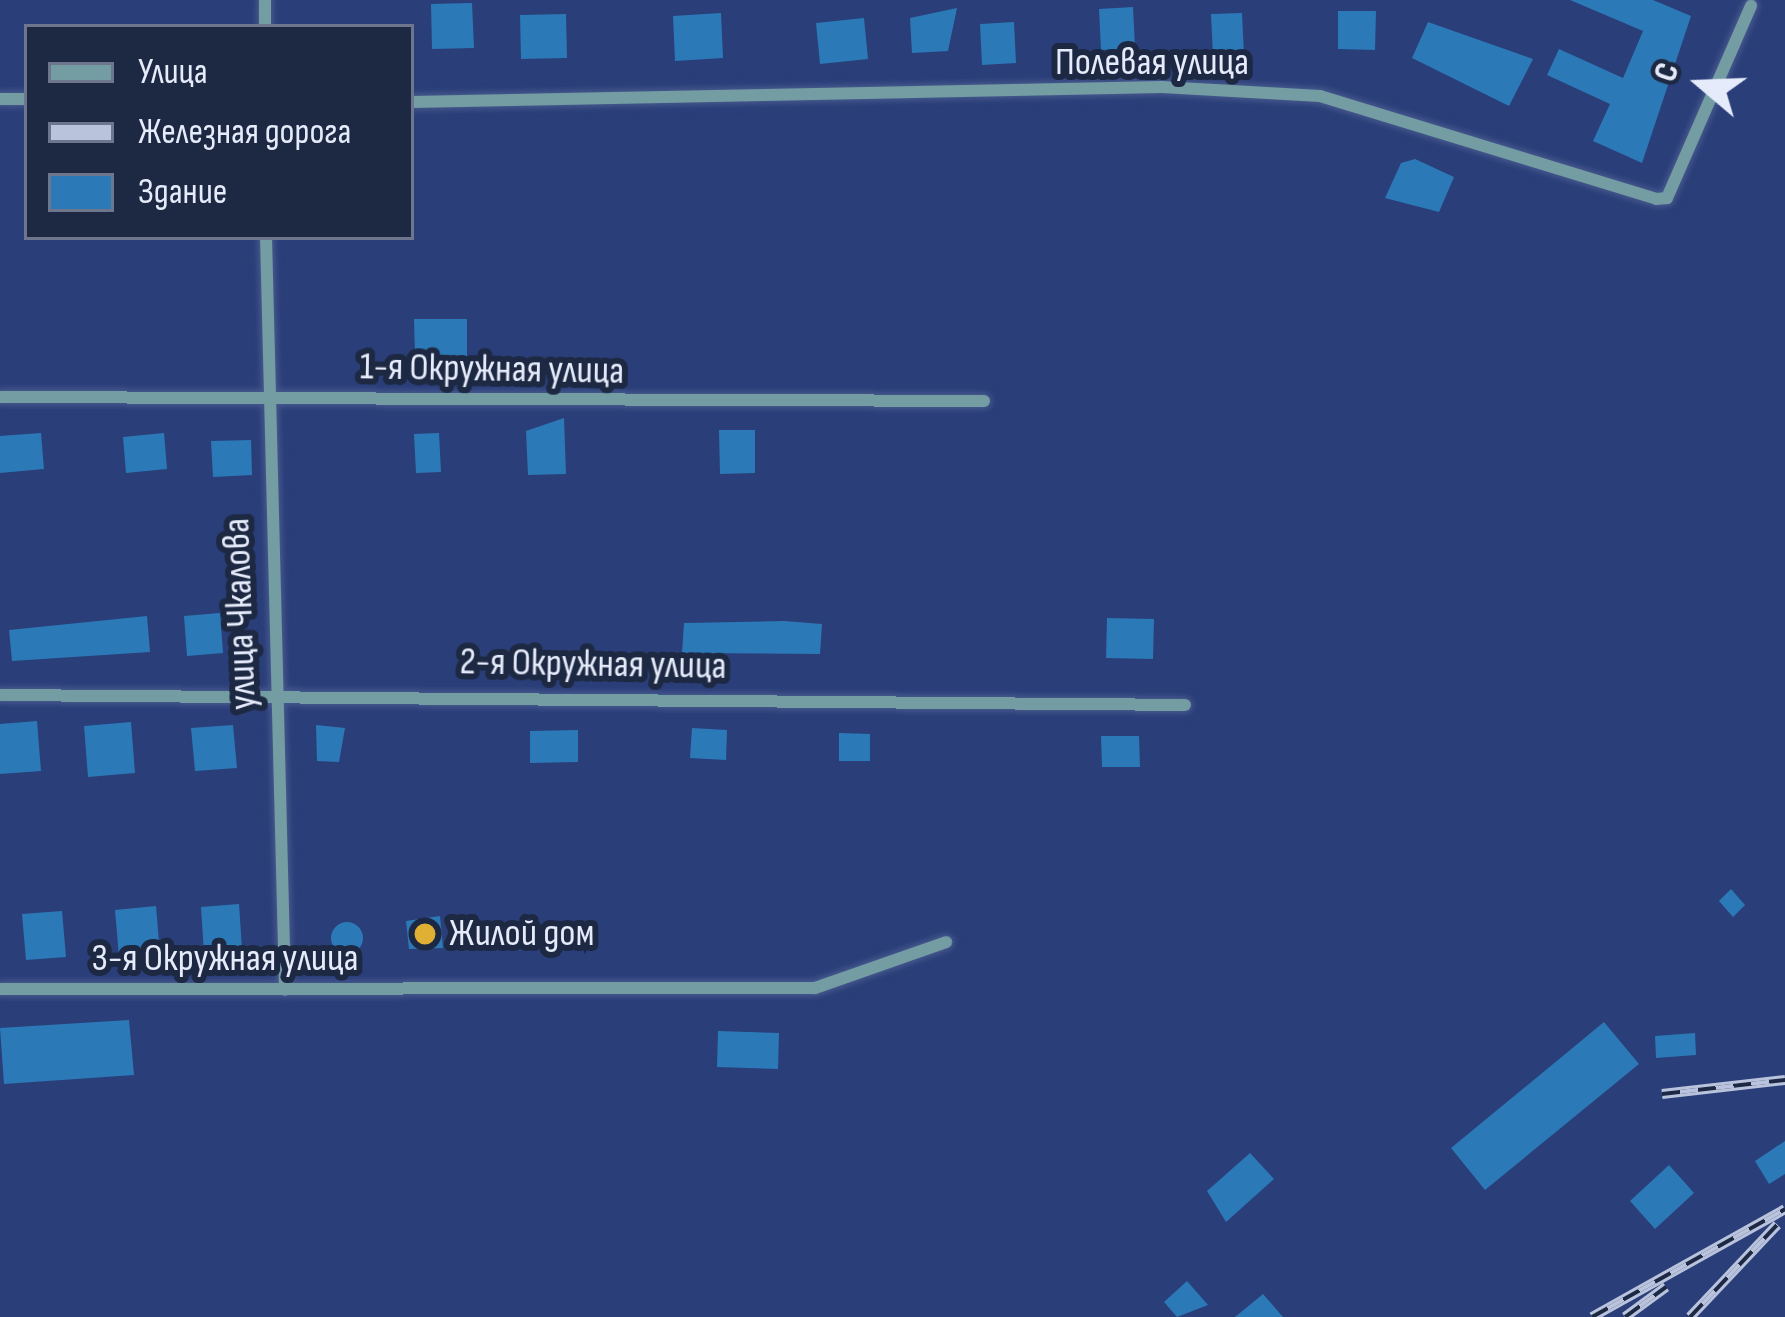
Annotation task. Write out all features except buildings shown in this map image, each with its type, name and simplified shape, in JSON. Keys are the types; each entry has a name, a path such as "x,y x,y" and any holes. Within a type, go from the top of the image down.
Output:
{"street":[{"name":"Полевая улица","path":"414,102 1162,87 1319,96 1656,199 1667,198 1751,6"},
{"name":"улица Чкалова","path":"266,240 264,397 285,990"},
{"name":"1-я Окружная улица","path":"0,397 984,401"},
{"name":"2-я Окружная улица","path":"0,695 1185,705"},
{"name":"3-я Окружная улица","path":"0,989 815,988 946,942"}],"railway":[{"path":"1662,1094 1785,1080"},
{"path":"1592,1317 1785,1209"},
{"path":"1690,1317 1777,1225"},
{"path":"1625,1317 1666,1287"}],"place":[{"name":"Жилой дом","path":"425,934"}]}
